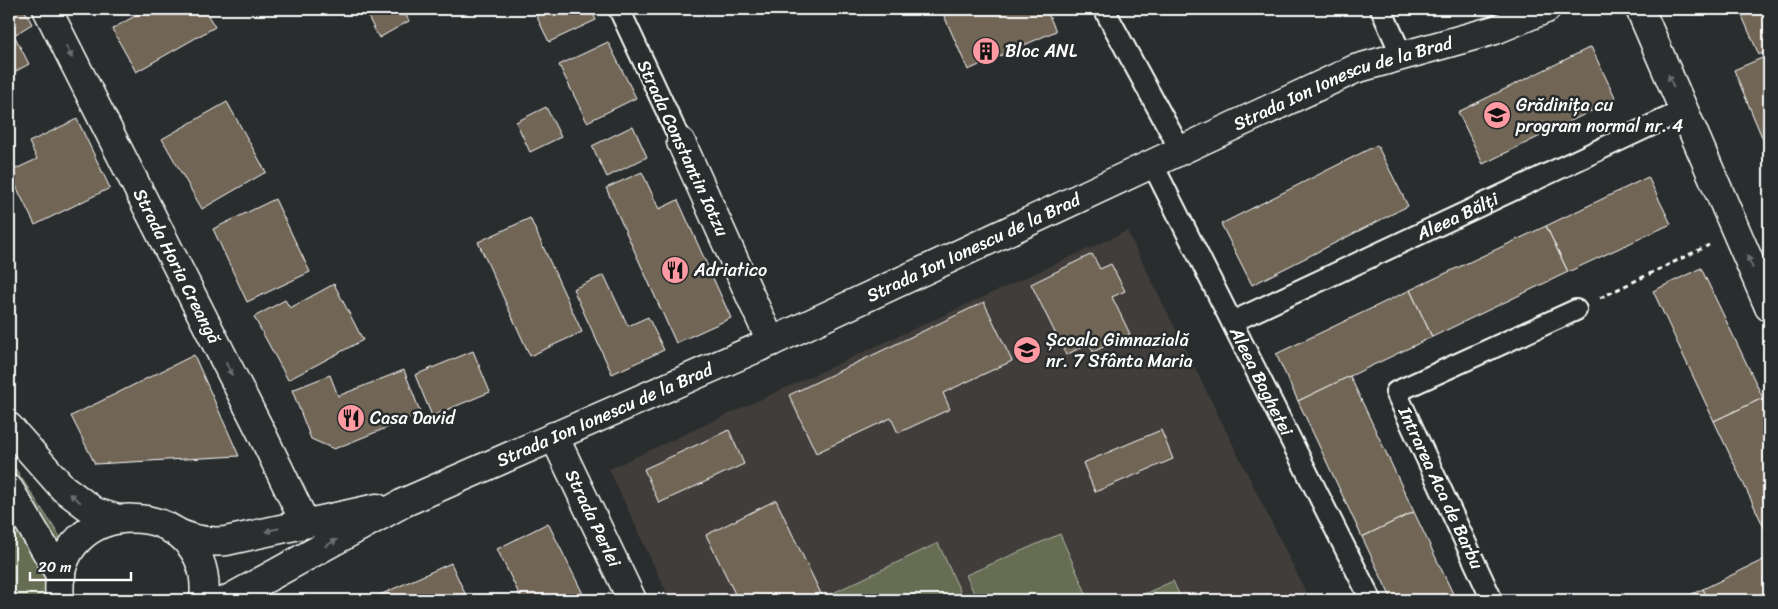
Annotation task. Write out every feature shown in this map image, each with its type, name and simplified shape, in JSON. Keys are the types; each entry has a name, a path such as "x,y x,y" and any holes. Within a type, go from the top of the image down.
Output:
{"street":[{"name":"Strada Horia Creangă","path":"47,9 305,523"},
{"name":"Strada Ion Ionescu de la Brad","path":"227,600 405,502 771,342 1355,69 1495,30 1546,9"},
{"path":"1640,9 1769,307"},
{"name":"Strada Constantin Iotzu","path":"681,142 771,342"},
{"path":"9,427 63,488 94,512 118,519"},
{"name":"Strada Perlei","path":"554,436 632,600"},
{"path":"9,489 60,588"},
{"name":"Strada Ion Ionescu de la Brad","path":"118,519 137,518 149,520 196,539 219,542 405,502"},
{"path":"60,588 67,558 78,541 105,522 118,519"},
{"path":"172,530 188,543 198,560 205,586 204,600"}],"lane":[{"name":"Strada Constantin Iotzu","path":"618,9 681,142"},
{"path":"1104,9 1181,151"},
{"path":"1381,9 1402,56"},
{"name":"Aleea Bălți","path":"1232,322 1684,110"},
{"name":"Aleea Baghetei","path":"1153,164 1371,600"},
{"name":"Intrarea Aca de Barbu","path":"1492,600 1396,392 1576,310"}],"path":[{"path":"1576,310 1736,231"}],"shaded area":[{"name":"Școala Gimnazială nr. 7 Sfânta Maria","path":"1127,231 1310,600 670,600 609,469"}],"green space":[{"path":"9,459 70,552 61,600 9,600"},
{"path":"1060,534 1089,600 977,600 966,575"},
{"path":"938,543 964,600 839,600 835,592"},
{"path":"1173,581 1182,600 1131,600"}],"building":[{"path":"9,9 24,9 32,24 14,35 29,64 9,75"},
{"path":"147,9 204,9 215,27 136,72 112,29"},
{"path":"364,9 403,9 409,21 379,38"},
{"path":"533,9 591,9 596,20 549,42"},
{"name":"Bloc ANL","path":"941,9 1046,9 1056,31 968,70"},
{"path":"1739,9 1769,9 1769,50 1759,55"},
{"path":"608,42 636,98 587,122 559,65"},
{"path":"1591,47 1616,99 1483,164 1458,112"},
{"path":"1769,55 1769,154 1734,70"},
{"path":"227,102 266,172 202,209 162,139"},
{"path":"546,107 561,137 530,152 516,122"},
{"path":"77,119 110,188 35,225 9,172 37,159 29,142"},
{"path":"633,126 647,157 607,177 592,146"},
{"path":"1377,145 1408,206 1252,285 1221,224"},
{"path":"642,172 659,209 678,200 731,318 676,343 606,188"},
{"path":"1648,177 1671,224 1568,272 1546,226"},
{"path":"275,199 310,272 247,302 213,229"},
{"path":"530,218 582,332 530,356 478,242"},
{"path":"1546,226 1568,272 1432,337 1410,290"},
{"path":"1092,254 1100,269 1111,264 1125,291 1112,297 1130,334 1093,352 1089,343 1066,355 1031,284"},
{"path":"1701,268 1763,398 1714,421 1653,291"},
{"path":"604,275 628,326 648,317 664,350 612,374 573,289"},
{"path":"334,284 363,340 288,380 254,317 285,300 290,308"},
{"path":"1410,290 1432,337 1298,401 1276,354"},
{"path":"984,302 1012,361 943,393 950,409 898,433 891,418 816,453 789,395"},
{"path":"473,351 490,392 432,416 415,375"},
{"path":"194,355 239,456 95,464 71,416"},
{"path":"404,370 421,414 334,449 311,439 292,390 330,375 338,396"},
{"path":"1350,376 1414,512 1362,537 1298,401"},
{"path":"1763,398 1769,412 1769,538 1714,421"},
{"path":"729,430 744,464 659,503 644,469"},
{"path":"1161,430 1173,459 1095,492 1083,463"},
{"path":"776,500 824,600 738,600 706,535"},
{"path":"1414,512 1456,600 1392,600 1362,537"},
{"path":"548,523 586,600 522,600 497,549"},
{"path":"1769,557 1769,600 1708,600 1703,589"},
{"path":"451,563 468,600 374,600 373,598"},
{"path":"1703,589 1708,600 1679,600"}],"place":[{"name":"Bloc ANL","path":"986,51"},
{"name":"Grădinița cu program normal nr. 4","path":"1497,115"},
{"name":"Adriatico","path":"675,270"},
{"name":"Școala Gimnazială nr. 7 Sfânta Maria","path":"1027,350"},
{"name":"Casa David","path":"351,418"}]}
